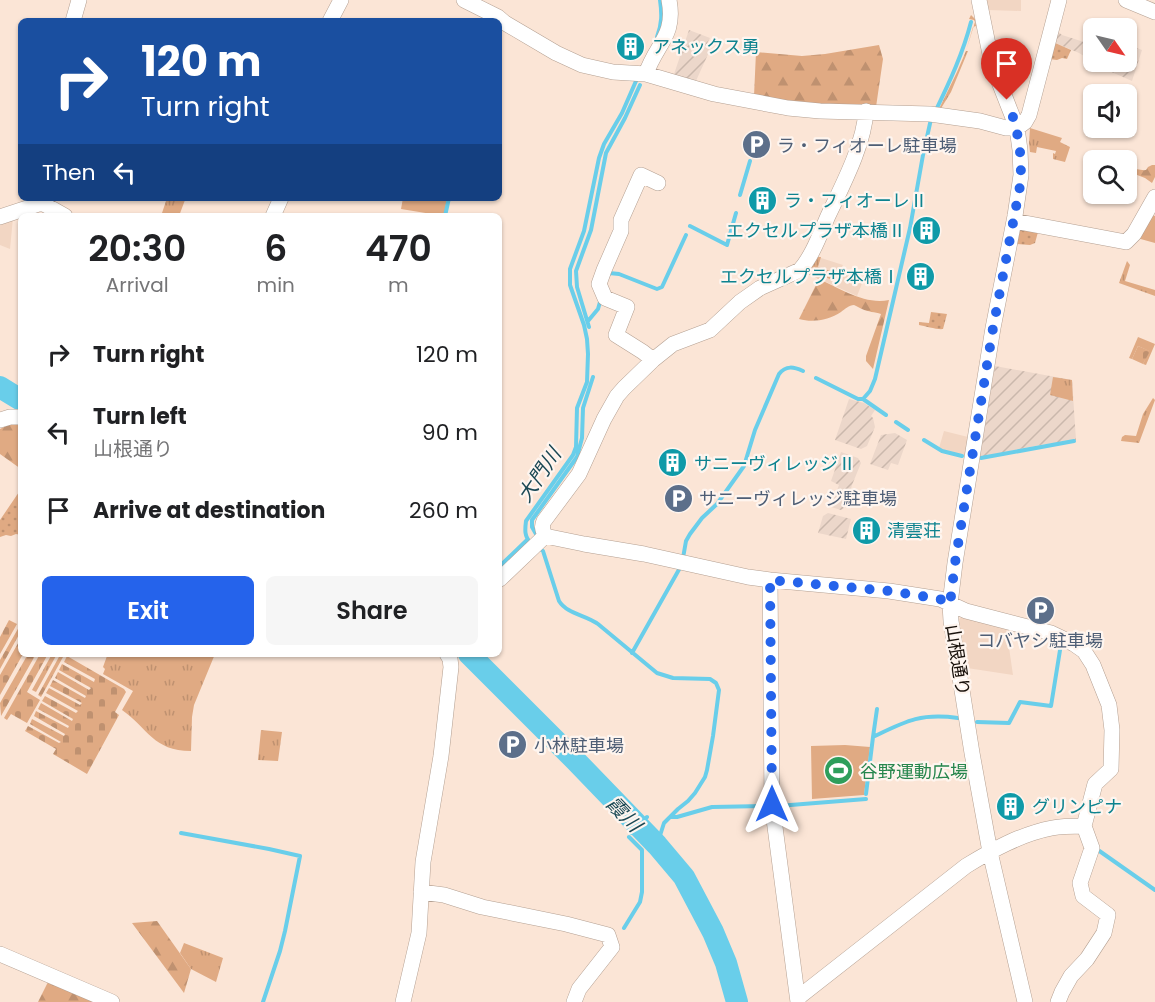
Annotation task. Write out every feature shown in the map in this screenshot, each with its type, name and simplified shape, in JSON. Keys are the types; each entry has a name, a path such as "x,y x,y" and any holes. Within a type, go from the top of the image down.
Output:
{"street":[{"path":"75,18 79,0"},
{"path":"332,18 341,0"},
{"path":"464,0 499,18"},
{"path":"646,74 649,64 670,27 669,0"},
{"name":"山根通り","path":"979,0 992,64 1017,128 1021,175 993,328 950,604 972,753 990,852 1025,1002"},
{"path":"502,20 532,40 582,65 613,72 646,74 714,94 788,108 933,114 980,121 1006,128 1017,128 1025,122 1029,115 1059,0"},
{"path":"1126,0 1155,12"},
{"path":"502,577 540,541 542,525 584,466 604,419 617,396 653,360 673,344 710,330 740,302 760,288 804,266 856,152 866,119 866,111"},
{"path":"653,360 643,351 616,335 627,307 605,298 599,284 621,231 621,220 641,175 657,183"},
{"path":"1014,221 1126,242 1134,234 1155,197"},
{"path":"0,217 44,201 61,213"},
{"path":"0,420 18,417"},
{"path":"540,541 683,562 748,577 889,591 940,599 966,611 1051,633 1084,651 1093,665 1109,705 1112,753 1111,769 1095,784 1084,826 1092,848 1080,883 1083,896 1108,915 1104,933 1071,976 1058,1002"},
{"path":"770,580 772,804 798,999 966,866 990,852 1029,835 1052,828 1084,826"},
{"path":"403,1002 419,933 423,862 443,745 451,667 449,657"},
{"path":"421,892 444,895 482,907 608,935 612,947 579,989 574,1002"},
{"path":"0,954 112,1002"}],"shaded area":[{"path":"987,0 1021,0 1021,11 988,10"},
{"path":"689,30 710,38 705,47 710,50 695,83 673,77"},
{"path":"1056,30 1062,35 1083,42 1083,55 1053,42"},
{"path":"1137,48 1142,50 1137,66"},
{"path":"1112,72 1135,72 1132,81"},
{"path":"13,218 10,249 0,245 0,223"},
{"path":"818,257 843,265 840,271 863,281 857,296 804,272"},
{"path":"995,366 1072,380 1076,440 980,457"},
{"path":"849,399 864,403 875,410 871,416 875,427 867,446 861,449 835,440"},
{"path":"944,431 968,437 965,455 939,448"},
{"path":"895,433 907,440 898,465 891,463 888,470 870,464 881,435"},
{"path":"841,452 858,458 861,463 846,507 841,510 831,507 839,485 831,481"},
{"path":"828,513 851,519 846,539 818,533 823,516"},
{"path":"965,615 1006,627 1013,675 967,668 959,619"}],"green space":[{"path":"1053,42 1071,50 1067,59 1049,59"},
{"path":"879,45 883,59 876,107 804,106 754,96 756,52 802,56"},
{"path":"968,51 951,92 938,111 957,72"},
{"path":"1030,128 1062,138 1060,142 1070,147 1065,162 1053,159 1053,153 1055,154 1056,151 1037,147 1036,153 1030,152"},
{"path":"1155,165 1155,177 1152,183 1137,175 1137,169 1146,170"},
{"path":"166,201 185,201 180,213 162,213"},
{"path":"402,201 446,201 444,213 401,209"},
{"path":"1152,215 1155,216 1155,243 1137,238"},
{"path":"1021,226 1038,232 1035,243 1017,244"},
{"path":"815,257 821,257 818,267 834,272 830,279 825,277 819,279 804,272"},
{"path":"1127,261 1130,265 1125,281 1155,290 1155,296 1119,283"},
{"path":"819,279 862,298 889,300 873,369 866,361 866,356 881,314 854,305 826,319 810,321 799,319"},
{"path":"931,312 947,314 943,329 919,325 919,322 929,323"},
{"path":"1138,337 1155,344 1146,365 1143,364 1149,351 1138,346 1132,359 1129,358"},
{"path":"1138,346 1150,351 1143,364 1132,359"},
{"path":"1053,377 1072,380 1073,401 1050,395"},
{"path":"1153,398 1155,400 1139,443 1121,441 1125,435 1136,436 1143,414"},
{"path":"10,424 18,424 18,467 0,454 0,429"},
{"path":"18,493 18,534 0,537 0,520"},
{"path":"9,620 17,624 0,654 0,637"},
{"path":"18,629 18,636 0,669 0,660"},
{"path":"18,643 18,657 21,657 0,695 0,675"},
{"path":"26,657 34,657 1,716 0,703"},
{"path":"38,657 46,657 27,692 40,700 27,723 11,714 7,720 4,718"},
{"path":"50,657 55,657 36,692 32,690"},
{"path":"59,657 63,657 41,697 38,695"},
{"path":"69,657 126,692 115,712 119,715 87,774 53,754 56,749 25,731 28,726 61,742 30,724 32,719 64,736 65,734 34,716 36,711 68,728 69,726 38,709 41,703 72,721 73,719 42,701 45,696 76,713 78,711 46,693 49,688 80,705 82,703 50,686 53,680 85,698 86,696 55,678 58,672 89,690 91,688 59,670 62,664 94,682 95,679 64,662"},
{"path":"107,657 214,657 194,705 191,751 178,750 159,743 122,710 133,691 103,674 105,669 103,667"},
{"path":"261,730 282,732 278,761 258,760"},
{"name":"谷野運動広場","path":"811,746 870,747 864,795 812,799"},
{"path":"157,921 191,969 184,993 132,923"},
{"path":"184,943 223,958 216,982 191,969 180,953"},
{"path":"49,980 99,1002 38,1002"}],"waterway":[{"name":"大門川","path":"657,37 661,19 660,0"},
{"path":"936,110 960,56 971,22"},
{"name":"大門川","path":"531,543 526,536 526,521 573,455 576,447 577,408 587,382 587,339 570,285 570,269 584,231 599,158 636,81"},
{"path":"589,327 577,287 576,271 591,230 606,153 640,85"},
{"path":"816,378 858,399 863,399 870,391 875,379 910,228 931,119"},
{"path":"740,195 750,161"},
{"path":"446,213 448,201"},
{"path":"690,226 727,245 736,213"},
{"path":"608,276 609,273 619,274 657,289 662,287 686,235"},
{"path":"588,321 598,309 600,302"},
{"path":"683,558 686,541 690,534 717,504 744,466 755,430 779,374 784,369 790,368 803,371"},
{"path":"536,534 532,527 532,520 577,457 582,438 583,408 593,377"},
{"name":"霞川","path":"0,387 18,398"},
{"path":"863,399 886,415"},
{"path":"896,422 908,430"},
{"path":"924,440 942,451 962,456"},
{"path":"981,458 1074,441"},
{"path":"502,564 527,540"},
{"name":"大門川","path":"538,547 543,551 559,601 567,609 598,624 657,673 673,678 710,679 716,683 719,690 705,777 688,801 664,823 657,845"},
{"path":"632,653 681,566"},
{"path":"977,722 1009,723 1020,702 1051,706 1061,644"},
{"name":"霞川","path":"472,657 657,845 684,877 713,932 726,963 737,1002"},
{"path":"873,737 877,709"},
{"path":"866,794 873,737 914,720 933,717 958,718"},
{"path":"778,806 866,799"},
{"path":"670,817 712,807 764,806"},
{"name":"霞川","path":"631,833 647,817"},
{"path":"181,833 300,856 280,951 263,1002"},
{"path":"624,928 640,902 642,892 642,850 629,837"},
{"path":"1098,850 1155,890"}],"place":[{"name":"アネックス勇","path":"631,46"},
{"name":"ラ・フィオーレ駐車場","path":"756,145"},
{"name":"ラ・フィオーレⅡ","path":"763,200"},
{"name":"エクセルプラザ本橋Ⅱ","path":"927,230"},
{"name":"エクセルプラザ本橋Ⅰ","path":"921,276"},
{"name":"サニーヴィレッジⅡ","path":"673,463"},
{"name":"サニーヴィレッジ駐車場","path":"678,498"},
{"name":"清雲荘","path":"866,530"},
{"name":"コバヤシ駐車場","path":"1040,611"},
{"name":"小林駐車場","path":"513,745"},
{"name":"谷野運動広場","path":"839,771"},
{"name":"グリンピナ","path":"1011,806"}],"route":[{"path":"772,804 770,580 889,591 940,599 950,604 998,298 1020,186 1021,166 1017,128 1007,100"}]}
